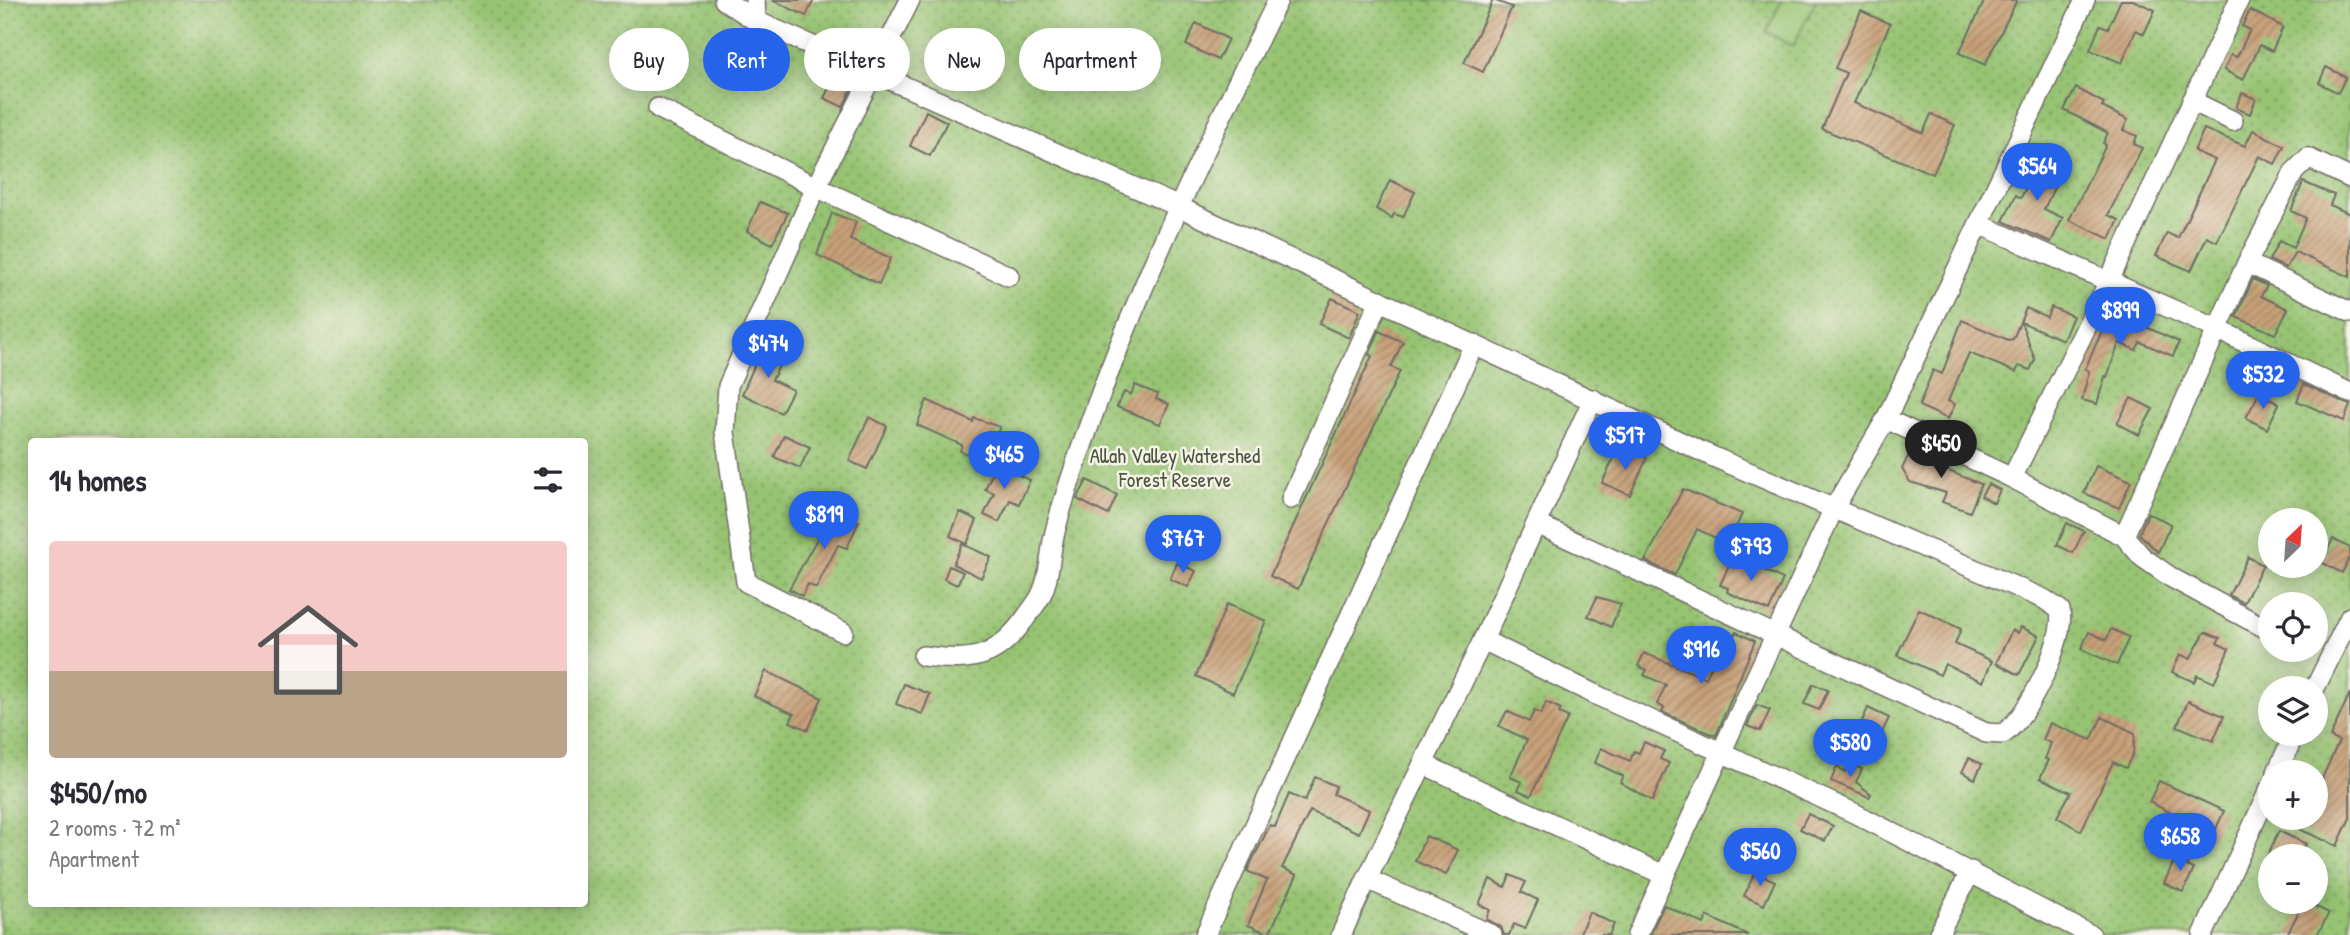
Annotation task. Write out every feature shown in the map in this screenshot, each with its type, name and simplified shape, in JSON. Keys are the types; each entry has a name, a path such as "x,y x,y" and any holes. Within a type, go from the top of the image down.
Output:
{"street":[{"path":"724,0 756,21 804,42"},
{"path":"755,0 756,21"},
{"path":"897,28 910,0"},
{"path":"923,656 972,659 991,653 1010,636 1039,598 1045,586 1054,537 1092,418 1177,206 1278,0"},
{"path":"1637,935 1834,508 1886,419 2085,0"},
{"path":"2012,478 2108,283 2239,0"},
{"path":"910,88 1177,206 1709,455 2054,604 2060,610 2062,631 2038,686 2012,728 2003,734 1986,733 1773,637 1537,524"},
{"path":"843,632 746,582 724,432 728,386 816,187 866,91"},
{"path":"2192,101 2233,121"},
{"path":"658,108 816,187 1009,276"},
{"path":"2124,536 2248,263 2301,163 2308,158 2350,178"},
{"path":"1979,224 2219,330 2350,393"},
{"path":"2248,263 2350,312"},
{"path":"1291,499 1380,300"},
{"path":"1205,935 1474,344"},
{"path":"1341,935 1483,640 1593,399"},
{"path":"1886,419 2012,478 2124,536 2142,557 2172,578 2258,625"},
{"path":"2328,646 2350,617"},
{"path":"1483,640 1720,753 1854,813 1971,871 2066,929 2091,935"},
{"path":"1423,764 1664,875"},
{"path":"2203,935 2258,814"},
{"path":"1938,935 1971,871"},
{"path":"1367,880 1492,935"}],"green space":[{"name":"Allah Valley Watershed Forest Reserve","path":"0,0 2350,0 2350,935 0,935"},
{"path":"1782,0 1816,0 1793,46 1766,32"}],"building":[{"path":"772,0 814,0 806,16"},
{"path":"1493,0 1512,7 1483,72 1464,63"},
{"path":"1985,0 2017,0 1985,65 1959,53"},
{"path":"2121,0 2133,0 2155,10 2144,34 2136,30 2122,63 2090,50 2100,25 2108,28"},
{"path":"2250,10 2283,27 2272,51 2260,45 2243,80 2224,70 2231,55 2237,57 2250,30 2242,26"},
{"path":"1861,11 1890,24 1854,103 1923,133 1931,114 1955,125 1933,174 1822,129 1846,73 1835,68"},
{"path":"1196,23 1228,39 1218,60 1186,45"},
{"path":"2326,67 2346,77 2338,93 2319,83"},
{"path":"2076,88 2104,103 2102,107 2128,120 2123,130 2137,136 2134,144 2142,148 2108,215 2119,220 2110,239 2069,220 2106,145 2103,143 2108,133 2064,110"},
{"path":"828,91 851,91 843,107 824,98"},
{"path":"2242,93 2256,99 2250,114 2236,108"},
{"path":"926,111 947,122 930,156 910,146"},
{"path":"2204,129 2245,146 2253,130 2284,146 2275,164 2259,156 2217,242 2207,237 2191,271 2156,256 2167,233 2178,238 2215,160 2194,151"},
{"path":"2040,158 2063,169 2044,209 2063,218 2051,242 2003,221 2016,195 2021,198"},
{"path":"1390,180 1415,192 1403,217 1394,214 1392,218 1376,209"},
{"path":"2303,182 2334,195 2330,205 2350,214 2350,277 2295,252 2286,268 2269,260 2279,241 2293,248 2306,218 2291,211"},
{"path":"760,202 788,213 772,244 747,231"},
{"path":"832,213 856,222 850,240 891,258 879,284 817,255"},
{"path":"2253,279 2267,286 2261,296 2288,309 2275,334 2236,317"},
{"path":"1332,298 1360,311 1349,338 1319,324"},
{"path":"2113,306 2149,322 2146,327 2179,342 2173,356 2140,342 2136,350 2119,343 2097,404 2082,400 2089,371 2085,369"},
{"path":"2051,307 2073,316 2063,340 2021,322 2035,360 2030,370 2019,366 2016,372 1969,353 1948,401 1955,404 1948,419 1919,406 1933,370 1942,374 1962,320 2008,340 2013,339 2026,308 2047,317"},
{"path":"1379,331 1403,342 1391,367 1400,371 1298,589 1270,576 1372,356 1369,355"},
{"path":"764,343 786,352 772,380 793,390 781,413 742,394"},
{"path":"2304,384 2350,405 2344,421 2297,401"},
{"path":"1135,385 1158,394 1156,399 1169,404 1160,424 1117,407 1124,392 1131,395"},
{"path":"2259,393 2279,404 2267,429 2246,418"},
{"path":"2131,398 2153,409 2139,435 2117,423"},
{"path":"927,400 973,422 974,418 1000,427 984,461 960,451 962,445 917,425"},
{"path":"869,417 887,426 867,469 849,461"},
{"path":"784,435 810,447 800,468 774,457"},
{"path":"1912,448 1940,458 1936,466 1981,484 1970,512 1942,502 1946,493 1910,482 1902,469"},
{"path":"1627,449 1647,458 1630,495 1602,483 1616,453 1624,456"},
{"path":"996,465 1030,480 1019,504 1010,500 999,522 984,515 994,493 985,489"},
{"path":"2096,466 2131,481 2119,508 2084,493"},
{"path":"1087,480 1117,495 1108,515 1077,499"},
{"path":"1988,484 2000,490 1994,503 1981,496"},
{"path":"1683,489 1742,514 1728,544 1697,529 1675,575 1645,561"},
{"path":"833,510 859,521 847,548 838,545 816,588 808,584 802,596 789,589"},
{"path":"960,512 977,520 967,544 950,536"},
{"path":"2148,513 2171,524 2158,552 2139,534"},
{"path":"2067,523 2084,531 2073,553 2057,545"},
{"path":"2333,539 2350,548 2350,557 2342,573 2328,566 2328,549"},
{"path":"962,544 991,557 981,578 953,564"},
{"path":"1733,556 1783,579 1769,611 1727,592 1728,588 1720,585"},
{"path":"2248,557 2258,562 2258,575 2244,603 2229,595"},
{"path":"1177,563 1196,571 1188,587 1170,579"},
{"path":"949,566 963,572 957,585 944,579"},
{"path":"1597,597 1621,604 1611,627 1588,616"},
{"path":"1227,604 1266,621 1233,693 1196,676"},
{"path":"1919,609 1961,629 1955,644 1992,661 1983,682 1945,664 1940,675 1897,655"},
{"path":"2021,627 2039,636 2019,675 1996,663 2012,630 2018,633"},
{"path":"2111,629 2129,637 2117,665 2081,649 2089,632 2106,640"},
{"path":"1736,632 1755,641 1716,736 1662,712 1664,708 1657,704 1666,685 1644,675 1647,670 1638,666 1644,653 1706,678 1720,648 1727,651"},
{"path":"2205,632 2220,638 2217,643 2229,649 2214,683 2197,675 2194,682 2172,672 2180,654 2190,659"},
{"path":"766,671 822,698 808,730 790,722 794,714 754,696"},
{"path":"904,684 930,694 922,714 896,704"},
{"path":"1813,684 1828,690 1819,710 1804,704"},
{"path":"2350,693 2350,818 2337,846 2301,830 2328,830 2328,765 2339,741 2330,737"},
{"path":"2188,701 2224,716 2213,741 2177,726"},
{"path":"1546,702 1561,709 1559,713 1568,717 1531,796 1518,790 1522,782 1510,777 1527,740 1499,726 1507,711 1529,722 1534,711 1541,714"},
{"path":"1757,705 1770,710 1760,731 1747,726"},
{"path":"1868,708 1889,718 1878,741 1857,732"},
{"path":"2102,717 2135,733 2133,753 2126,768 2113,762 2081,831 2057,817 2071,792 2040,778 2049,760 2045,759 2051,743 2043,740 2050,723 2091,740"},
{"path":"1644,742 1664,751 1660,759 1669,763 1652,801 1620,782 1623,776 1595,763 1601,748 1630,761 1634,751 1639,753"},
{"path":"1969,758 1982,764 1975,779 1962,772"},
{"path":"1849,764 1862,769 1856,782 1871,794 1869,797 1831,781 1837,766 1845,772"},
{"path":"1315,777 1336,786 1333,794 1369,810 1359,833 1310,811 1282,868 1297,875 1269,934 1248,925 1267,880 1247,871 1270,825 1275,827 1289,794 1305,801"},
{"path":"2159,781 2224,811 2212,838 2182,824 2184,819 2149,802"},
{"path":"1808,814 1833,826 1825,841 1800,829"},
{"path":"2279,831 2306,844 2273,844"},
{"path":"1426,836 1458,850 1446,875 1415,861"},
{"path":"2178,852 2191,858 2187,866 2194,869 2183,892 2164,883"},
{"path":"1755,872 1775,881 1764,905 1744,896"},
{"path":"1510,875 1526,882 1521,892 1538,900 1525,929 1514,924 1509,935 1504,935 1501,927 1486,919 1490,910 1479,904 1490,879 1505,887"},
{"path":"1664,905 1704,924 1707,916 1748,935 1650,935"},
{"path":"1589,912 1614,924 1609,935 1579,935"},
{"path":"2329,913 2317,935 2287,935 2298,914"}]}
